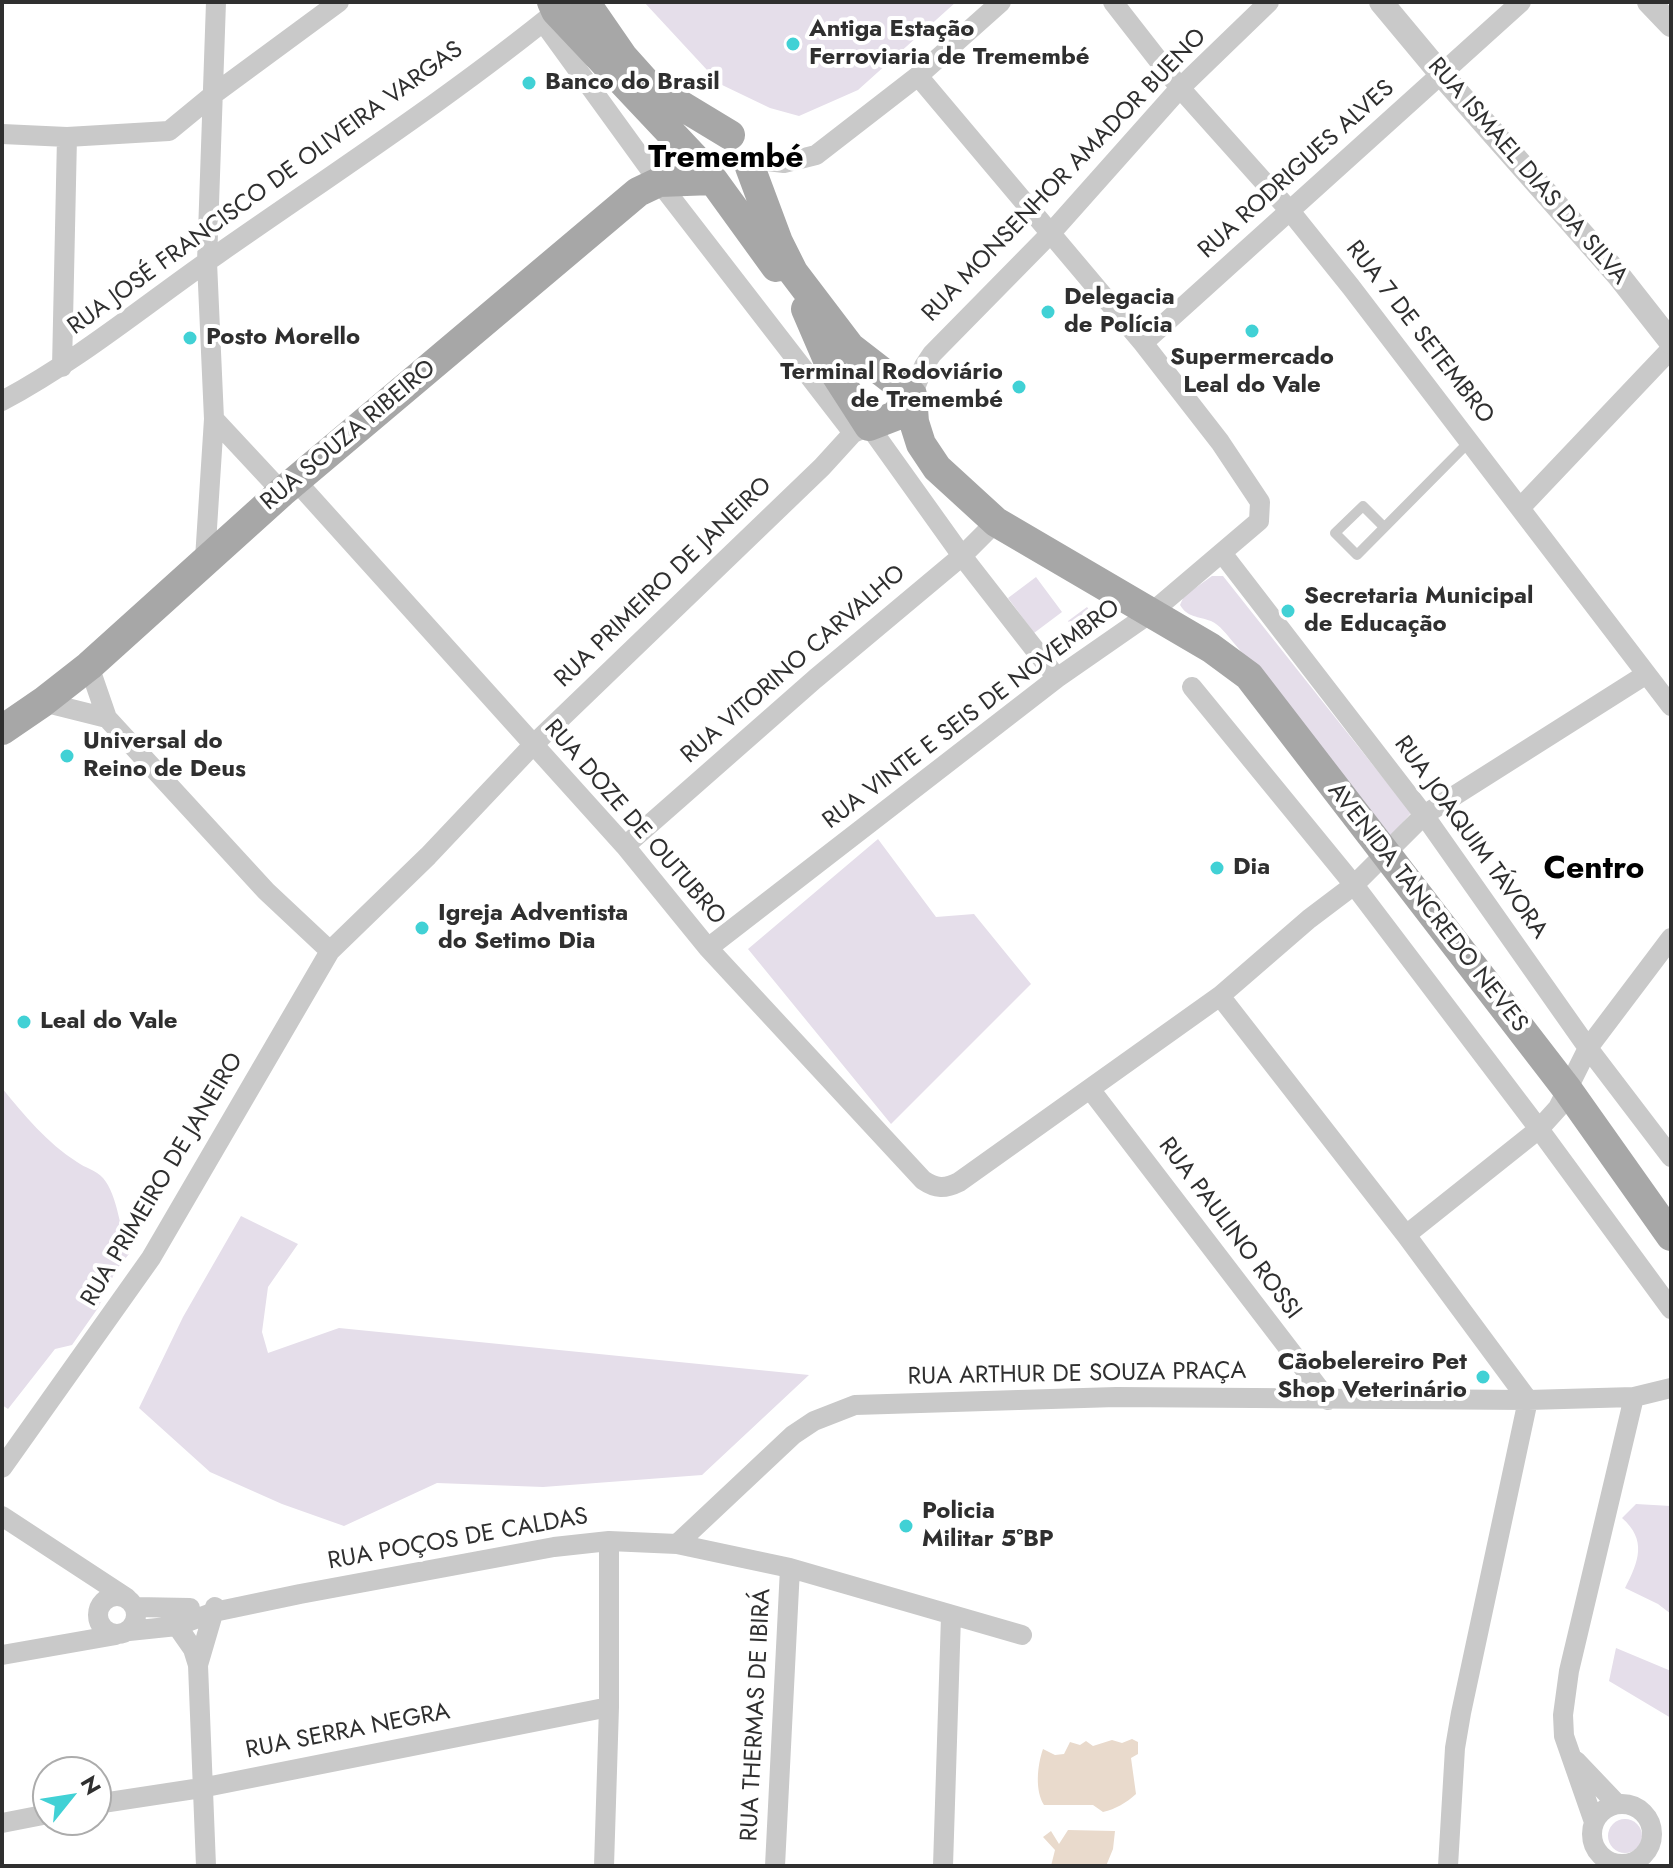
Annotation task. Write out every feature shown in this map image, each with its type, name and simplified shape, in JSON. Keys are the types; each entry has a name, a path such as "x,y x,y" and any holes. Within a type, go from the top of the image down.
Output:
{"main road":[{"path":"585,2 623,57 649,86 730,135"},
{"path":"555,9 720,183 735,183 747,174 751,163"},
{"path":"723,135 737,136 747,146 751,163 778,242 793,272 850,347 912,395 895,416 861,430 809,313 708,173 703,153 710,141 723,135"},
{"name":"RUA SOUZA RIBEIRO","path":"2,730 89,666 289,486 638,192 659,182 708,173"},
{"name":"AVENIDA TANCREDO NEVES","path":"912,395 914,422 921,444 937,468 996,522 1100,585 1152,612 1211,648 1249,676 1567,1089 1671,1236"}],"street":[{"path":"205,559 214,419 207,262 216,2"},
{"path":"2,134 67,137 169,131 339,2"},
{"path":"751,163 784,163 816,155 918,76 1001,2"},
{"name":"RUA 7 DE SETEMBRO","path":"1113,2 1180,88 1290,211 1521,507 1671,706"},
{"name":"RUA MONSENHOR AMADOR BUENO","path":"912,395 932,354 1050,234 1180,88 1269,2"},
{"name":"RUA ISMAEL DIAS DA SILVA","path":"1381,2 1619,276 1671,342"},
{"name":"RUA RODRIGUES ALVES","path":"1143,343 1521,2"},
{"path":"1649,2 1671,25"},
{"path":"555,9 659,182 1057,678"},
{"name":"RUA JOSÉ FRANCISCO DE OLIVEIRA VARGAS","path":"2,401 62,367 401,127 555,9"},
{"path":"918,76 1143,343"},
{"path":"62,367 67,137"},
{"name":"RUA VINTE E SEIS DE NOVEMBRO","path":"708,948 1057,678 1152,612 1256,525 1261,516 1260,502 1220,442 1143,343"},
{"path":"1521,507 1671,349"},
{"name":"RUA DOZE DE OUTUBRO","path":"214,419 289,486 533,745 625,846 708,948 923,1180 940,1188 959,1182 1090,1089"},
{"name":"RUA PRIMEIRO DE JANEIRO","path":"2,1468 151,1258 330,951 428,856 533,745 861,430"},
{"name":"RUA VITORINO CARVALHO","path":"625,846 815,679 962,556 996,522"},
{"name":"RUA JOAQUIM TÁVORA","path":"1222,553 1424,815 1588,1048 1671,1157"},
{"path":"89,666 107,718 266,891 330,951"},
{"path":"1090,1089 1220,996 1309,919 1354,885 1424,815 1645,675"},
{"path":"1192,687 1354,885 1671,1309"},
{"path":"43,702 107,718"},
{"path":"1406,1235 1539,1129 1558,1108 1588,1048 1668,946"},
{"path":"1220,996 1406,1235 1528,1400 1459,1725 1448,1866"},
{"name":"RUA PAULINO ROSSI","path":"1090,1089 1328,1400"},
{"name":"RUA ARTHUR DE SOUZA PRAÇA","path":"677,1544 793,1435 814,1421 855,1405 1116,1397 1528,1400 1634,1397 1671,1388"},
{"path":"1634,1397 1569,1671 1563,1726 1594,1822 1593,1842 1599,1858 1612,1863 1630,1864 1647,1851 1652,1833 1650,1823"},
{"path":"2,1516 131,1603 136,1619 122,1633 104,1629 98,1610 65,1560"},
{"path":"604,1866 609,1707 609,1541"},
{"name":"RUA POÇOS DE CALDAS","path":"2,1655 122,1633 219,1609 554,1547 609,1541 677,1544 790,1568 1022,1635"},
{"name":"RUA THERMAS DE IBIRÁ","path":"775,1866 790,1568"},
{"name":"RUA POÇOS DE CALDAS","path":"98,1610 110,1597 178,1617"},
{"path":"198,1665 219,1609"},
{"path":"65,1645 98,1610"},
{"path":"943,1866 951,1616"},
{"path":"178,1617 198,1665 206,1866"},
{"name":"RUA SERRA NEGRA","path":"112,1802 201,1788 609,1707"},
{"path":"1571,1755 1617,1804"},
{"path":"1594,1822 1617,1804 1637,1808 1650,1823 1671,1834"},
{"path":"2,1823 32,1817"}],"lane":[{"path":"1384,527 1363,506 1335,533 1355,555 1384,527 1470,441"}],"shaded area":[{"path":"644,2 956,2 858,90 799,116 770,108 720,84"},
{"path":"1212,576 1223,576 1411,813 1386,842 1292,715 1226,633 1211,621 1190,614 1180,605 1184,596"},
{"path":"1036,577 1062,612 1034,633 1008,598"},
{"path":"1087,607 1101,625 1082,639 1068,621"},
{"path":"878,839 936,917 974,914 1031,984 891,1124 748,949"},
{"path":"2,1088 56,1146 103,1178 112,1194 129,1254 116,1270 98,1308 72,1345 55,1349 8,1409 2,1405"},
{"path":"241,1216 298,1244 268,1287 262,1332 268,1353 339,1328 809,1375 702,1475 543,1487 437,1483 344,1526 282,1504 210,1472 139,1408 183,1317"},
{"path":"1636,1504 1671,1506 1671,1614 1625,1588 1637,1560 1638,1543 1630,1526 1622,1518"},
{"path":"1616,1648 1671,1671 1671,1718 1609,1681"},
{"path":"1132,1739 1138,1742 1138,1754 1131,1758 1136,1794 1128,1800 1103,1812 1093,1805 1044,1805 1038,1778 1043,1749 1055,1755 1064,1754 1070,1742 1080,1745 1086,1741 1093,1746 1112,1740 1122,1743"},
{"path":"1625,1819 1637,1824 1642,1836 1637,1848 1625,1853 1613,1848 1608,1836 1613,1824"},
{"path":"1068,1830 1115,1831 1113,1849 1106,1866 1051,1866 1055,1850 1043,1837 1051,1831 1059,1844"}],"place":[{"name":"Antiga Estação Ferroviaria de Tremembé","path":"793,44"},
{"name":"Banco do Brasil","path":"529,83"},
{"name":"Delegacia de Polícia","path":"1048,312"},
{"name":"Supermercado Leal do Vale","path":"1252,331"},
{"name":"Posto Morello","path":"190,338"},
{"name":"Terminal Rodoviário de Tremembé","path":"1019,387"},
{"name":"Secretaria Municipal de Educação","path":"1288,611"},
{"name":"Universal do Reino de Deus","path":"67,756"},
{"name":"Dia","path":"1217,868"},
{"name":"Igreja Adventista do Setimo Dia","path":"422,928"},
{"name":"Leal do Vale","path":"24,1022"},
{"name":"Cãobelereiro Pet Shop Veterinário","path":"1483,1377"},
{"name":"Policia Militar 5ºBP","path":"906,1526"}],"district":[{"name":"Tremembé","path":"726,159"},
{"name":"Centro","path":"1594,870"}]}
